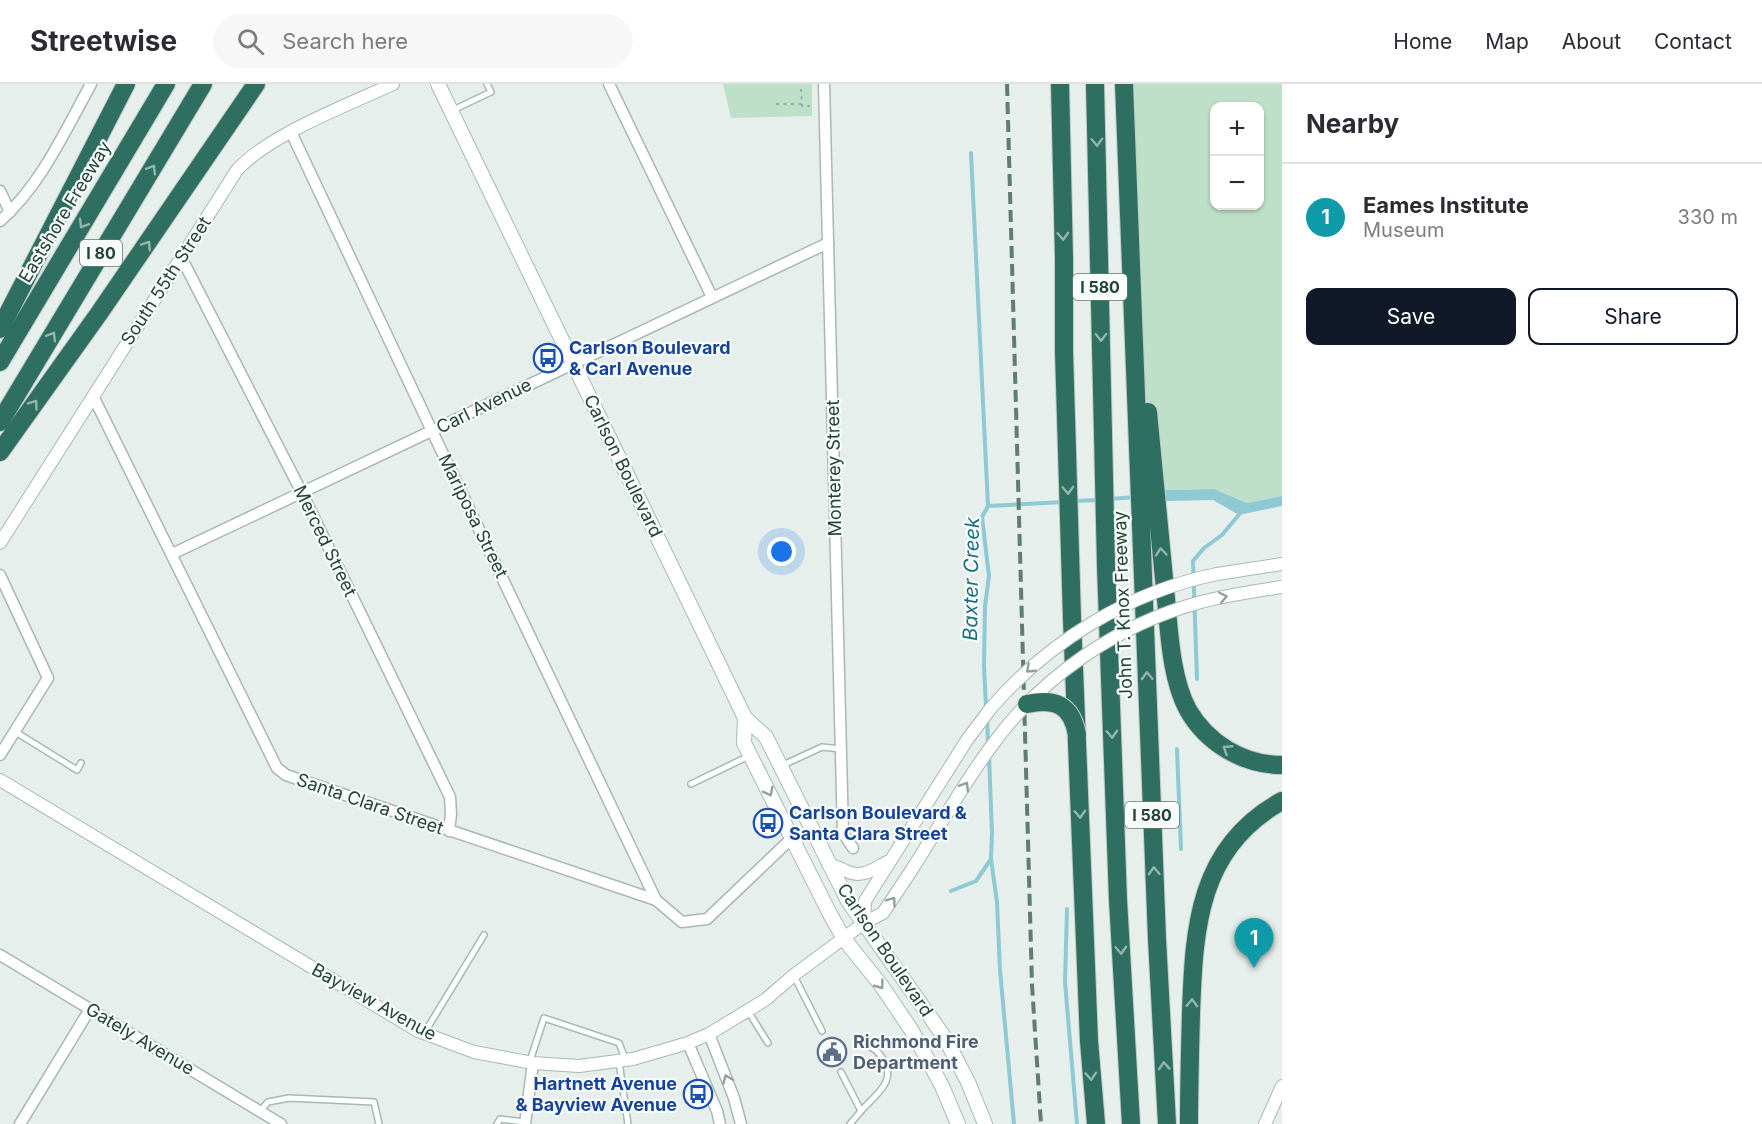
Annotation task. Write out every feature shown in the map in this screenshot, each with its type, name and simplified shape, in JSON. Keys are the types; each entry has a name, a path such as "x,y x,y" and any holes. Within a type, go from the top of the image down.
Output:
{"highway":[{"path":"0,329 126,84"},
{"name":"Eastshore Freeway","path":"0,362 166,84"},
{"name":"I 80","path":"0,422 203,84"},
{"path":"0,452 100,312 256,84"},
{"path":"1060,84 1064,351 1073,634 1088,1027 1096,1124"},
{"name":"John T. Knox Freeway","path":"1095,84 1104,499 1119,922 1131,1124"},
{"name":"John T. Knox Freeway","path":"1124,84 1130,246 1148,497 1158,972 1167,1124"},
{"path":"1148,497 1178,684 1188,709 1204,731 1226,749 1250,760 1282,765"},
{"path":"1027,704 1043,702 1060,705 1071,714 1077,735"},
{"path":"1189,1124 1193,969 1200,907 1211,879 1231,844 1251,823 1282,801"}],"main road":[{"name":"Carlson Boulevard","path":"438,84 745,718 766,737 848,901 945,1038 968,1082 985,1124"},
{"name":"Carlson Boulevard","path":"745,718 744,743 844,939 881,985 912,1031 942,1086 958,1124"}],"street":[{"path":"0,221 24,198 35,182 91,84"},
{"name":"South 55th Street","path":"0,543 242,165 262,149 291,132 393,84"},
{"path":"609,84 712,297"},
{"name":"Monterey Street","path":"824,84 843,833 853,848"},
{"name":"Mariposa Street","path":"291,132 657,900"},
{"path":"0,191 10,212"},
{"name":"Carl Avenue","path":"172,554 828,243"},
{"name":"Merced Street","path":"181,257 302,493 450,797 449,831"},
{"name":"Santa Clara Street","path":"93,396 277,768 286,776 657,900 682,922 707,919 792,838"},
{"path":"864,924 865,901 891,859 982,719 1023,675 1073,634 1121,608 1178,584 1210,575 1282,564"},
{"path":"0,575 48,678 0,755"},
{"name":"Bayview Avenue","path":"0,780 425,1034 474,1052 531,1063 579,1066 622,1060 709,1034 765,1000 794,975 864,924 883,913 992,744 1027,704 1075,663 1126,631 1175,610 1227,596 1282,587"},
{"path":"828,864 839,866 852,874 860,874 874,870 891,859"},
{"name":"Gately Avenue","path":"0,955 281,1124"},
{"path":"20,1124 90,1009"},
{"path":"709,1034 734,1098 741,1124"},
{"path":"688,1042 717,1111 720,1124"},
{"path":"525,1123 531,1063"},
{"path":"1265,1124 1282,1086"}],"lane":[{"path":"451,111 490,92 487,84"},
{"path":"14,731 77,770 81,763"},
{"path":"781,766 822,747 841,749"},
{"path":"691,784 750,755"},
{"path":"425,1034 484,935"},
{"path":"794,975 822,1031"},
{"path":"747,1010 768,1043"},
{"path":"531,1063 544,1018 619,1043 628,1124"},
{"path":"850,1124 889,1079 889,1072 882,1056 875,1049 864,1044"},
{"path":"841,1072 861,1111"},
{"path":"260,1111 268,1102 288,1098 374,1102 379,1124"},
{"path":"497,1124 500,1119 525,1123"}],"path":[{"path":"801,89 802,104"},
{"path":"776,104 810,106"}],"green space":[{"path":"723,84 812,84 812,116 731,118"},
{"path":"1124,84 1282,84 1282,496 1247,503 1214,489 1156,490 1130,246"}],"water":[{"path":"1214,489 1247,503 1282,496 1282,506 1239,515 1213,500 1165,501 1164,490"}],"waterway":[{"path":"971,153 988,506"},
{"name":"Baxter Creek","path":"1110,499 1136,497"},
{"name":"Baxter Creek","path":"1074,501 1100,500"},
{"name":"Baxter Creek","path":"986,708 985,606 989,576 982,517 988,506 1064,502"},
{"path":"1197,679 1193,561 1204,548 1222,535 1242,511"},
{"name":"Baxter Creek","path":"987,719 988,744"},
{"path":"1177,749 1181,849"},
{"name":"Baxter Creek","path":"951,891 976,881 991,859 989,755"},
{"path":"991,859 997,902 1000,970 1014,1124"},
{"path":"1067,909 1065,982 1077,1124"}],"railway":[{"path":"1007,84 1032,985 1041,1124"}],"place":[{"name":"Carlson Boulevard & Carl Avenue","path":"548,358"},
{"name":"Carlson Boulevard & Santa Clara Street","path":"768,823"},
{"name":"Eames Institute","path":"1254,968"},
{"name":"Richmond Fire Department","path":"832,1052"},
{"name":"Hartnett Avenue & Bayview Avenue","path":"698,1094"}]}
